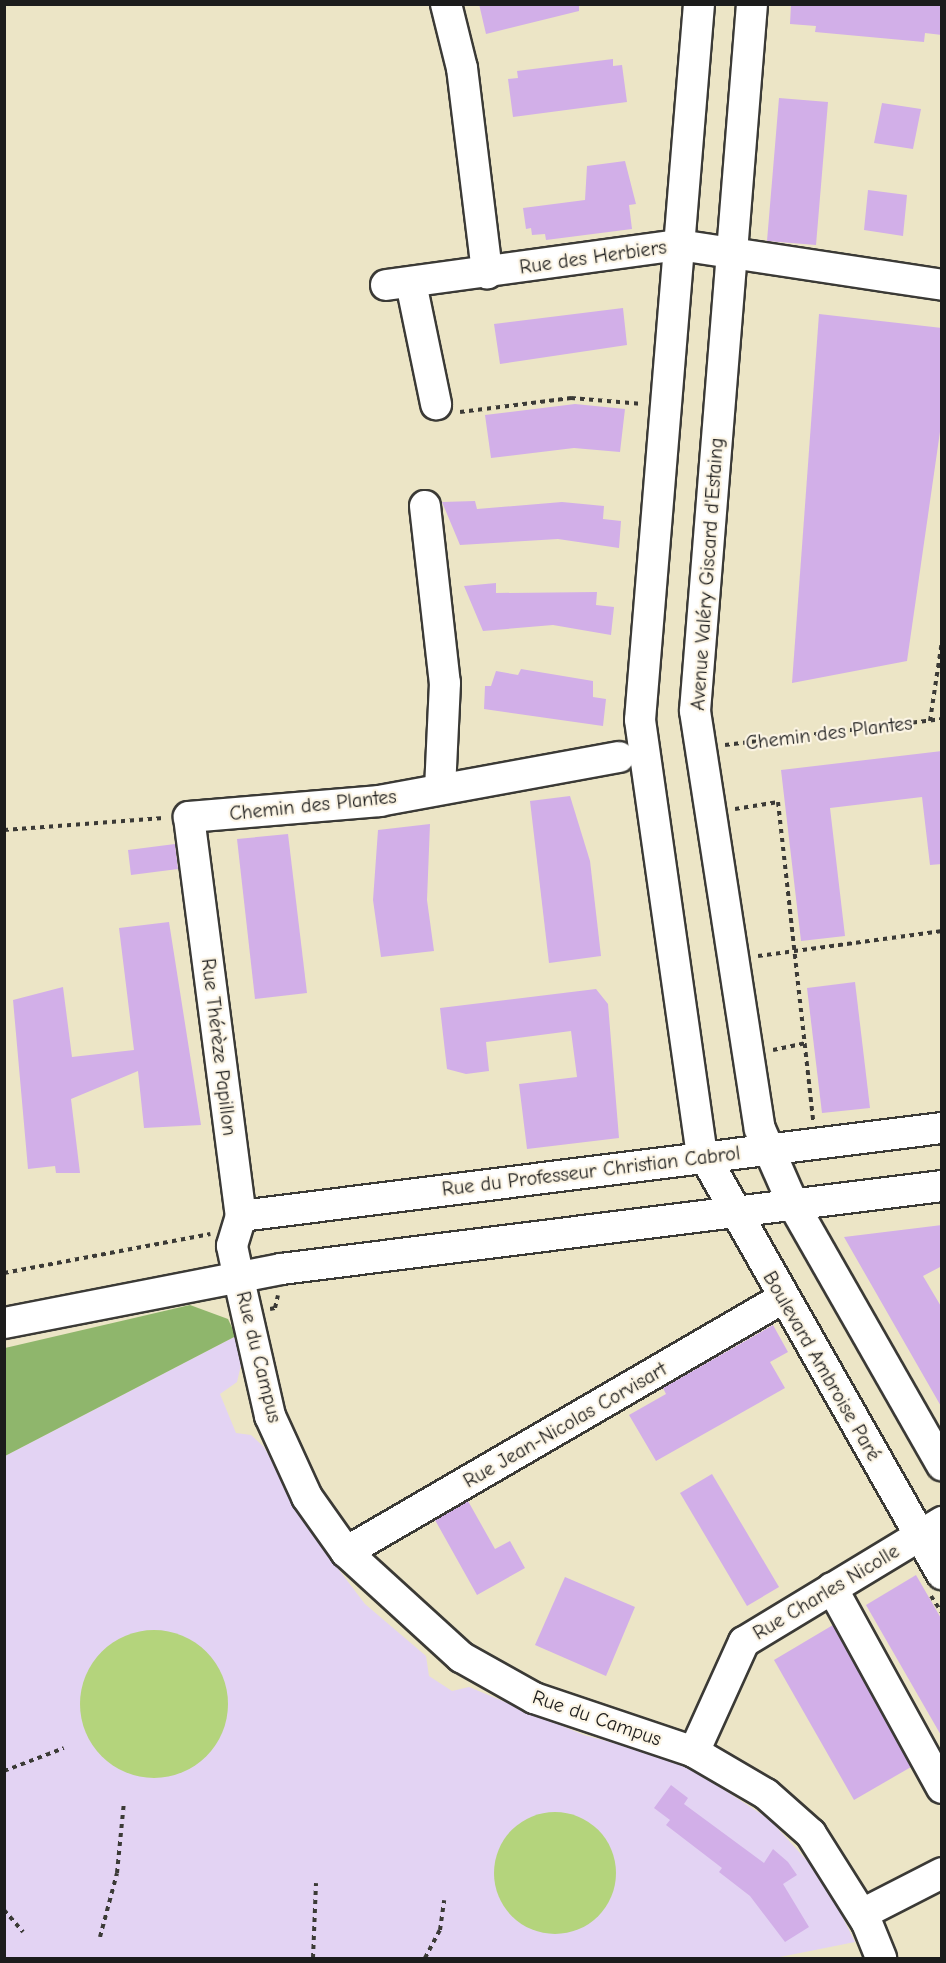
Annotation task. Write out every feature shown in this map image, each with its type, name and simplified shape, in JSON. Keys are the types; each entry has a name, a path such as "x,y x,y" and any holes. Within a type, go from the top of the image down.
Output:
{"street":[{"path":"446,4 462,68 487,273"},
{"path":"699,4 640,720 703,1157"},
{"name":"Avenue Valéry Giscard d'Estaing","path":"752,4 695,711 732,961 760,1129 793,1204"},
{"name":"Rue des Herbiers","path":"436,404 398,284 679,245 942,285"},
{"path":"425,506 445,683 440,789"},
{"name":"Chemin des Plantes","path":"189,817 380,801 619,757"},
{"name":"Rue Thérèze Papillon","path":"189,817 237,1226 238,1275"},
{"name":"Rue du Professeur Christian Cabrol","path":"237,1226 703,1157 942,1128"},
{"name":"Boulevard Ambroise Paré","path":"703,1157 783,1298 930,1529 942,1574"},
{"path":"4,1323 238,1275 942,1186"},
{"path":"793,1204 942,1465"},
{"name":"Rue du Campus","path":"238,1275 270,1416 307,1497 346,1552 461,1658 534,1698 694,1752 734,1772 789,1811 811,1834 862,1914 881,1959"},
{"name":"Rue Jean-Nicolas Corvisart","path":"346,1552 783,1298"},
{"name":"Rue Charles Nicolle","path":"694,1752 744,1642 930,1529"},
{"path":"832,1588 939,1772"},
{"path":"862,1914 942,1873"}],"path":[{"path":"436,404 437,415 571,398 644,404"},
{"path":"930,721 942,641"},
{"name":"Chemin des Plantes","path":"717,746 942,719"},
{"path":"729,809 778,802 813,1121 825,1120"},
{"path":"4,830 189,817"},
{"path":"732,961 942,931"},
{"path":"4,1273 237,1226"},
{"path":"4,1771 64,1748"},
{"path":"100,1937 117,1873 124,1801"},
{"path":"313,1959 316,1883"},
{"path":"425,1959 441,1930 444,1900"},
{"path":"4,1910 23,1932"}],"shaded area":[{"path":"236,1336 241,1365 237,1382 220,1394 236,1433 251,1435 264,1447 320,1545 365,1604 426,1656 429,1676 452,1691 469,1687 584,1735 678,1760 769,1819 823,1878 855,1942 775,1958 5,1958 5,1456"}],"green space":[{"path":"190,1305 228,1319 236,1336 5,1456 5,1348"},
{"path":"154,1630 182,1635 195,1642 206,1652 216,1663 223,1676 228,1704 223,1732 216,1745 206,1756 195,1766 182,1773 154,1778 126,1773 113,1766 102,1756 92,1745 85,1732 80,1704 85,1676 92,1663 102,1652 113,1642 126,1635"},
{"path":"555,1812 578,1816 598,1830 612,1850 616,1873 612,1896 598,1916 578,1930 555,1934 532,1930 512,1916 498,1896 494,1873 498,1850 512,1830 532,1816"}],"building":[{"path":"479,4 579,4 579,11 486,34"},
{"path":"791,4 942,4 942,35 925,33 924,42 815,32 816,26 790,24"},
{"path":"613,59 613,66 622,65 627,102 513,117 508,79 518,78 517,71"},
{"path":"779,98 828,102 816,245 767,241"},
{"path":"882,103 921,109 913,149 874,143"},
{"path":"625,161 636,204 629,205 632,229 546,240 545,234 532,235 531,228 526,229 523,208 585,200 587,166"},
{"path":"868,190 907,195 903,236 864,230"},
{"path":"623,308 627,345 500,364 494,324"},
{"path":"819,314 942,328 942,418 907,661 792,683"},
{"path":"575,404 625,409 620,452 574,448 491,458 485,415"},
{"path":"475,501 477,509 562,502 604,506 603,519 621,521 619,548 558,539 460,545 442,502"},
{"path":"496,583 496,593 597,592 596,605 614,607 611,635 553,625 483,631 464,586"},
{"path":"521,669 593,681 593,697 606,699 603,726 484,709 485,686 491,686 496,671 518,675"},
{"path":"942,751 942,864 930,865 922,797 830,808 845,936 801,941 781,770"},
{"path":"570,796 590,861 601,956 549,963 530,801"},
{"path":"430,824 427,900 434,951 381,957 373,900 378,830"},
{"path":"288,834 307,993 255,999 237,839"},
{"path":"175,844 178,869 131,875 128,850"},
{"path":"169,922 201,1125 144,1128 138,1071 71,1099 80,1173 56,1173 55,1166 28,1169 13,1000 63,987 72,1057 134,1050 119,928"},
{"path":"855,982 870,1108 822,1113 807,988"},
{"path":"596,989 608,1004 619,1138 527,1149 519,1084 577,1077 571,1031 486,1042 489,1071 466,1074 447,1069 440,1008"},
{"path":"942,1225 942,1266 923,1276 942,1308 942,1408 844,1237"},
{"path":"773,1325 788,1352 770,1362 785,1388 656,1461 629,1415 666,1394 663,1388"},
{"path":"712,1474 779,1587 747,1606 680,1493"},
{"path":"468,1501 495,1549 510,1541 525,1568 477,1595 435,1520"},
{"path":"916,1575 942,1620 942,1737 866,1605"},
{"path":"565,1577 635,1607 606,1676 535,1645"},
{"path":"833,1625 911,1767 854,1800 774,1660"},
{"path":"671,1785 688,1798 684,1804 764,1863 773,1849 788,1862 797,1875 783,1884 809,1927 785,1942 750,1896 719,1872 722,1868 666,1825 670,1820 654,1808"}]}
